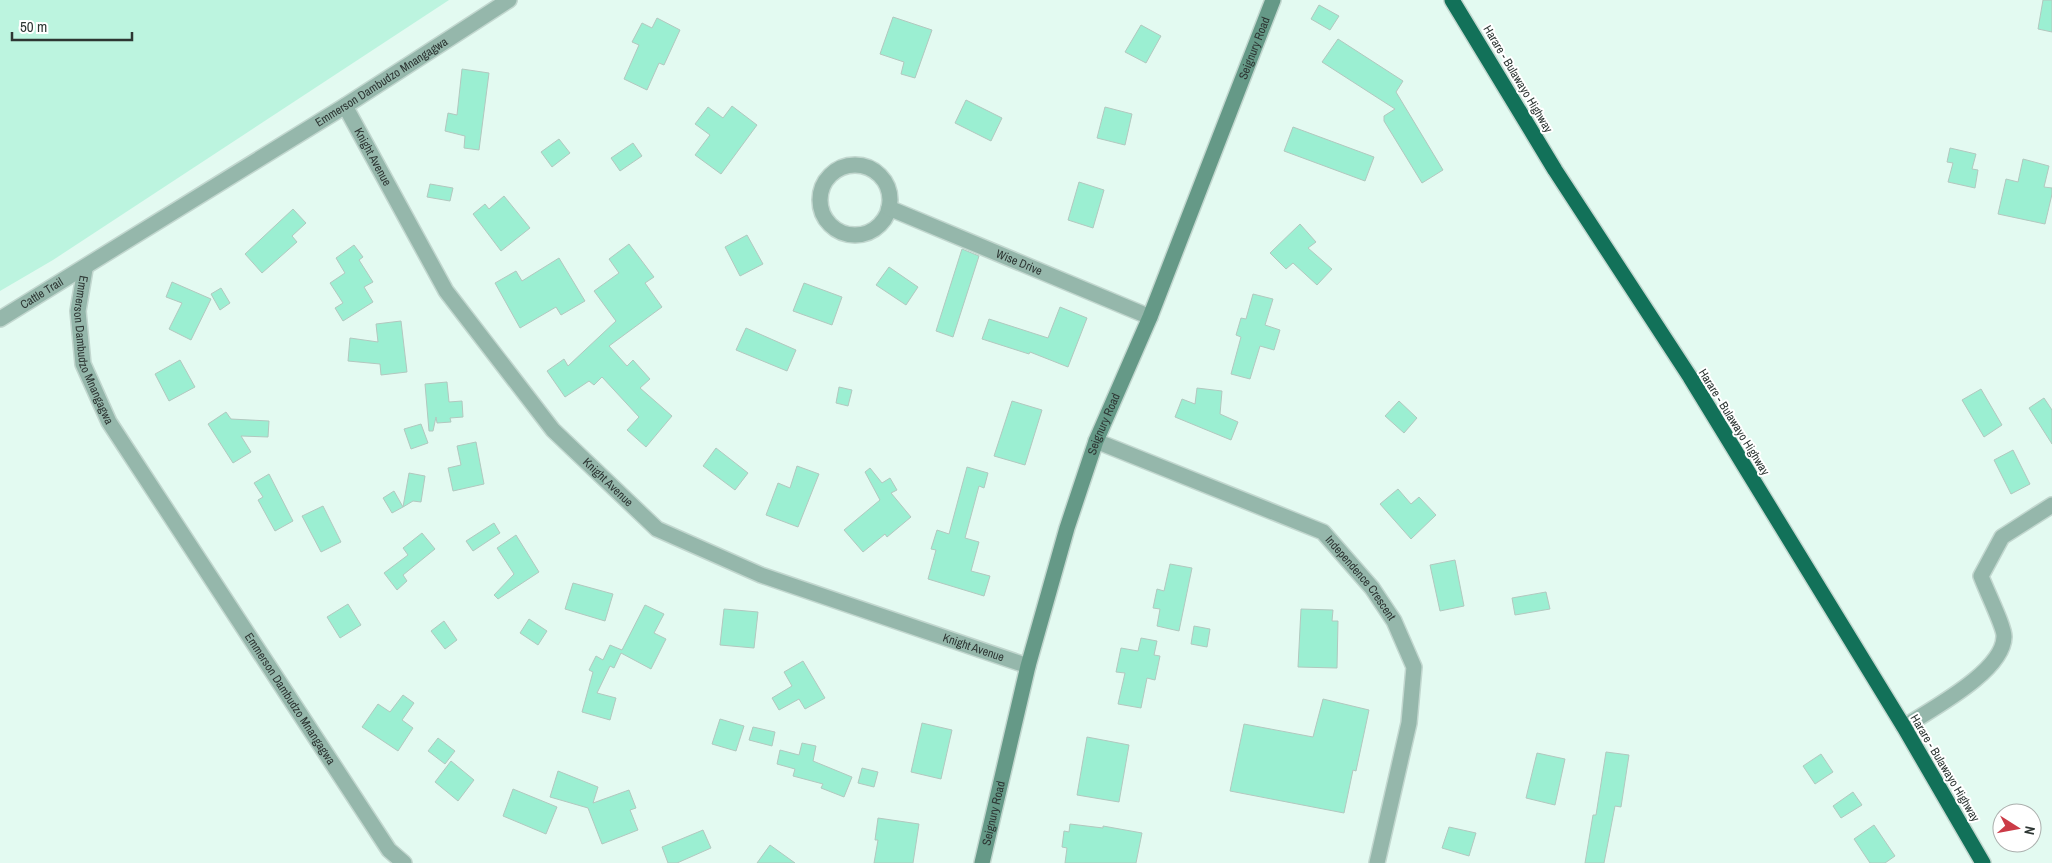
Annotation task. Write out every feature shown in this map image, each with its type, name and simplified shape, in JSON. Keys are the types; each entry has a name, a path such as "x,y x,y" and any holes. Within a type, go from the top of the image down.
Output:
{"highway":[{"name":"Harare - Bulawayo Highway","path":"1452,0 1555,170 1690,377 1904,727 1984,863"}],"main road":[{"name":"Seignury Road","path":"982,863 1028,666 1067,528 1096,441 1150,317 1272,0"}],"street":[{"name":"Emmerson Dambudzo Mnangagwa","path":"404,863 389,850 109,422 84,364 78,311 85,269 345,106 508,0"},
{"name":"Knight Avenue","path":"345,106 446,291 553,430 657,529 762,575 1028,666"},
{"path":"859,165 870,168 883,180 890,196 889,208 885,218 877,227 857,235 845,234 835,229 827,221 822,211 820,200 822,188 827,178 836,170 847,166 859,165"},
{"name":"Wise Drive","path":"889,208 1150,317"},
{"name":"Cattle Trail","path":"0,319 85,269"},
{"name":"Independence Crescent","path":"1096,441 1323,532 1372,588 1394,621 1414,667 1408,723 1377,863"},
{"path":"1904,727 1986,673 2000,653 2005,636 1980,576 2002,537 2052,505"}],"green space":[{"path":"0,0 449,0 53,260 0,291"}],"building":[{"path":"2043,0 2052,0 2052,32 2038,29"},
{"path":"1319,5 1339,16 1330,30 1311,19"},
{"path":"893,17 932,30 915,78 901,74 904,62 880,54"},
{"path":"657,18 680,30 664,65 659,63 647,90 624,79 639,45 632,42 642,23 652,28"},
{"path":"1141,25 1161,36 1146,63 1125,52"},
{"path":"1338,39 1403,81 1396,92 1443,170 1422,183 1384,121 1384,116 1395,109 1322,62"},
{"path":"462,69 489,73 479,150 464,148 465,136 445,131 448,113 457,115"},
{"path":"966,100 1002,118 991,141 955,123"},
{"path":"732,106 757,125 721,174 695,155 710,135 695,124 708,107 723,118"},
{"path":"1105,107 1132,114 1125,145 1097,138"},
{"path":"1293,127 1374,157 1365,181 1284,151"},
{"path":"559,139 570,153 552,167 541,152"},
{"path":"633,143 642,156 620,171 611,158"},
{"path":"1950,148 1976,154 1972,169 1978,170 1975,188 1948,182 1953,163 1947,162"},
{"path":"2023,159 2049,166 2044,187 2052,188 2052,194 2045,224 1998,214 2006,179 2018,182"},
{"path":"1079,182 1104,190 1093,228 1068,220"},
{"path":"430,184 453,188 450,201 427,197"},
{"path":"504,196 530,228 501,251 473,214 485,204 489,209"},
{"path":"293,209 306,223 292,236 297,242 262,273 245,254"},
{"path":"1300,224 1316,242 1308,248 1332,269 1317,285 1293,263 1286,269 1270,253"},
{"path":"747,235 763,264 740,276 725,247"},
{"path":"629,244 654,277 645,283 662,307 609,346 627,366 633,360 650,379 640,388 672,416 646,447 627,430 639,417 602,377 594,385 589,381 565,397 547,371 564,359 568,366 616,321 594,291 619,273 609,259"},
{"path":"354,245 363,257 359,260 373,282 364,287 373,302 343,321 335,308 343,303 330,283 345,273 336,258"},
{"path":"962,249 979,256 953,337 936,331"},
{"path":"559,258 585,301 561,315 556,307 520,328 495,283 516,271 522,281"},
{"path":"889,267 918,287 906,305 876,285"},
{"path":"172,282 211,299 191,340 169,329 182,303 166,297"},
{"path":"804,283 842,297 832,325 793,311"},
{"path":"221,288 230,303 220,310 211,294"},
{"path":"1253,294 1273,299 1265,325 1280,330 1274,350 1260,346 1250,379 1231,374 1241,337 1236,335 1241,318 1246,319"},
{"path":"1060,307 1087,318 1068,367 1030,352 1029,354 982,339 989,319 1048,338"},
{"path":"401,321 407,372 381,375 380,364 348,361 350,338 378,342 376,324"},
{"path":"746,328 796,350 787,371 736,350"},
{"path":"180,360 195,387 169,401 155,374"},
{"path":"447,382 449,402 462,401 463,417 450,418 451,422 437,423 436,417 433,431 429,431 425,384"},
{"path":"839,387 852,390 848,406 836,403"},
{"path":"1197,388 1222,391 1220,414 1238,422 1231,440 1175,417 1182,399 1195,404"},
{"path":"1981,389 2002,425 1984,437 1962,400"},
{"path":"2044,398 2052,410 2052,444 2029,408"},
{"path":"1012,401 1042,410 1025,465 994,456"},
{"path":"1399,401 1417,418 1404,433 1385,416"},
{"path":"226,412 231,419 269,421 268,437 241,436 251,452 233,463 208,424"},
{"path":"421,424 428,443 411,449 404,429"},
{"path":"476,442 484,484 453,491 448,468 461,465 457,446"},
{"path":"716,448 748,473 735,490 703,466"},
{"path":"2013,450 2030,484 2011,494 1994,460"},
{"path":"797,466 819,474 798,527 766,515 778,483 790,488"},
{"path":"967,467 988,473 984,488 979,486 965,538 979,542 971,571 990,576 984,596 928,579 936,550 931,549 937,530 949,534"},
{"path":"870,468 882,483 890,478 897,490 891,493 911,517 887,537 885,534 863,552 844,530 880,500 865,472"},
{"path":"409,473 425,476 421,502 413,501 403,507"},
{"path":"269,474 293,521 275,531 258,500 263,497 254,483"},
{"path":"1398,489 1411,504 1419,497 1436,515 1411,539 1380,504"},
{"path":"394,491 403,507 392,513 383,498"},
{"path":"323,506 341,542 321,552 302,516"},
{"path":"494,523 500,533 473,551 466,541"},
{"path":"422,533 435,549 403,575 407,581 397,590 384,573 408,555 403,548"},
{"path":"516,535 539,572 498,599 494,595 514,574 497,548"},
{"path":"1455,560 1464,606 1440,611 1430,565"},
{"path":"1170,564 1192,568 1179,631 1157,626 1160,609 1153,608 1157,589 1164,591"},
{"path":"573,583 613,594 605,621 565,609"},
{"path":"1546,592 1550,609 1515,615 1512,598"},
{"path":"348,604 361,625 340,638 327,617"},
{"path":"645,605 664,614 654,633 666,639 651,669 621,653 614,668 610,666 597,693 616,698 610,720 582,712 593,672 589,670 596,656 603,660 610,645 622,650"},
{"path":"724,609 758,612 754,648 720,645"},
{"path":"1301,609 1333,610 1332,621 1338,621 1337,668 1298,667"},
{"path":"529,619 547,631 538,645 520,633"},
{"path":"444,621 457,640 445,649 431,631"},
{"path":"1194,626 1210,629 1207,647 1191,644"},
{"path":"1141,638 1157,641 1154,655 1160,656 1155,680 1147,678 1141,708 1118,704 1125,673 1116,672 1121,648 1138,651"},
{"path":"803,661 825,698 805,709 799,699 779,710 772,698 792,686 784,672"},
{"path":"403,695 414,703 402,720 413,728 398,751 362,727 378,704 390,712"},
{"path":"1323,699 1369,710 1356,771 1353,770 1344,813 1230,791 1244,724 1313,737"},
{"path":"720,719 744,726 736,751 712,744"},
{"path":"922,723 952,730 941,779 911,772"},
{"path":"753,727 775,732 772,746 749,740"},
{"path":"1087,737 1129,745 1119,802 1077,795"},
{"path":"438,738 455,751 445,764 428,751"},
{"path":"802,743 816,746 813,761 852,777 844,797 821,788 823,784 793,776 795,769 777,764 780,750 799,755"},
{"path":"1606,752 1629,755 1621,807 1615,806 1604,863 1585,863 1593,815 1596,815"},
{"path":"1537,753 1565,759 1555,805 1526,798"},
{"path":"1821,754 1833,772 1815,784 1803,766"},
{"path":"451,761 474,780 458,801 435,782"},
{"path":"862,768 878,772 874,787 858,783"},
{"path":"558,771 598,787 593,803 629,790 636,808 630,810 638,830 602,844 588,808 550,797"},
{"path":"513,789 557,807 546,834 503,816"},
{"path":"1853,792 1862,805 1841,818 1833,806"},
{"path":"878,818 919,824 913,863 874,863 878,840 875,840"},
{"path":"1070,824 1103,828 1103,826 1142,833 1136,863 1065,863 1067,848 1062,847 1064,831 1069,832"},
{"path":"1874,825 1895,856 1885,863 1870,863 1854,839"},
{"path":"1449,827 1476,833 1469,856 1442,848"},
{"path":"703,830 711,848 677,863 668,863 662,847"},
{"path":"770,845 795,863 757,863"}]}
